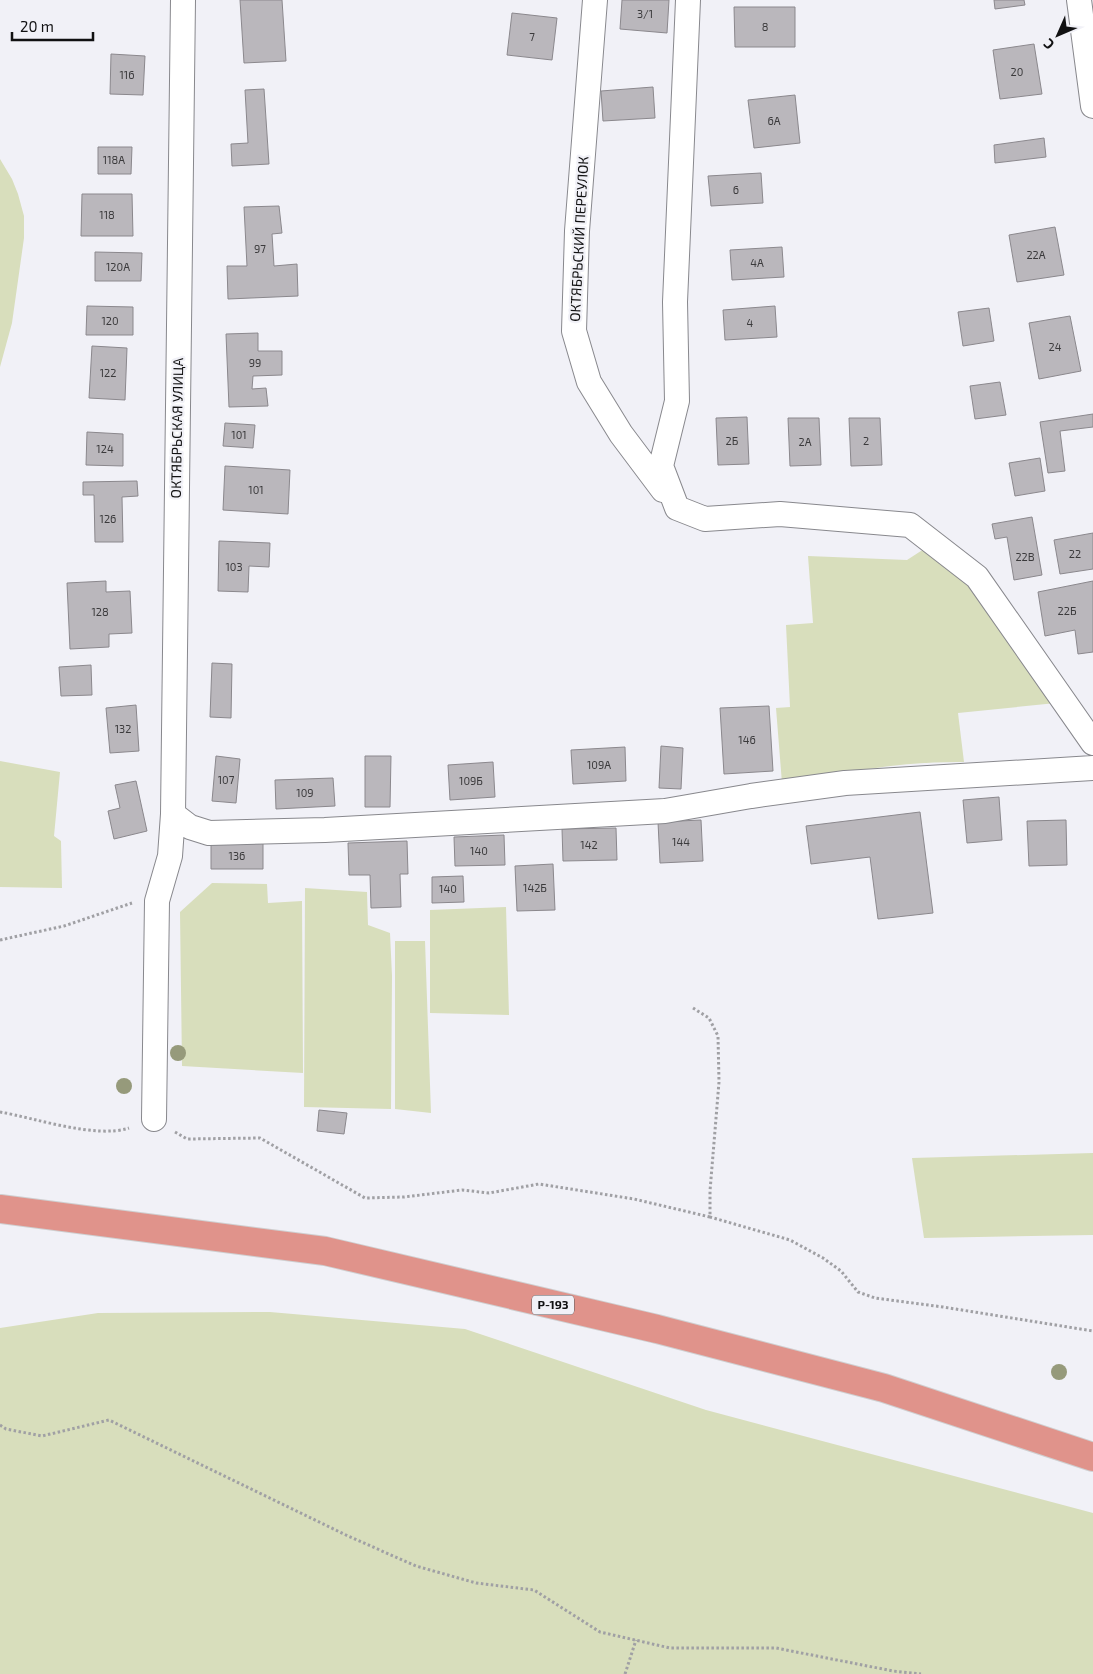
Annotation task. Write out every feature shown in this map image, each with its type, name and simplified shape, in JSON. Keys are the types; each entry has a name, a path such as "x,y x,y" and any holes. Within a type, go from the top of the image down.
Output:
{"highway":[{"name":"Р-193","path":"0,1209 325,1251 657,1329 884,1388 1093,1457"}],"street":[{"name":"ОКТЯБРЬСКАЯ УЛИЦА","path":"154,1119 157,901 170,856 173,814 183,0"},
{"name":"ОКТЯБРЬСКИЙ ПЕРЕУЛОК","path":"595,0 577,230 574,331 589,382 621,434 677,508"},
{"path":"688,0 674,302 677,401 661,466 677,508 705,519 780,514 910,525 977,577 1093,743"},
{"path":"1079,0 1093,106"},
{"path":"173,814 190,828 209,833 325,830 665,811 751,796 846,783 1093,768"}],"path":[{"path":"0,940 64,926 133,903"},
{"path":"693,1008 709,1018 718,1036 719,1082 710,1191 710,1217"},
{"path":"0,1112 52,1124 120,1131 154,1119 186,1140 260,1138 365,1198 404,1197 462,1190 489,1193 540,1184 634,1199 710,1217 790,1240 823,1258 841,1271 858,1292 875,1298 1093,1331"},
{"path":"0,1425 6,1429 42,1436 109,1420 348,1536 416,1566 476,1583 534,1590 600,1632 670,1648 776,1648 893,1671 921,1674"},
{"path":"625,1674 636,1640"}],"green space":[{"path":"0,159 12,179 18,194 24,216 24,238 12,323 0,367"},
{"path":"924,549 944,562 973,591 1056,703 958,713 964,762 918,763 782,783 776,708 790,707 786,625 813,623 808,556 907,560"},
{"path":"0,761 60,772 54,836 61,841 62,888 0,887"},
{"path":"212,883 267,884 268,903 302,901 303,1073 182,1066 180,912"},
{"path":"305,888 367,892 368,925 390,933 392,976 391,1109 304,1107"},
{"path":"506,907 509,1015 430,1013 430,910"},
{"path":"395,941 425,941 431,1113 395,1109"},
{"path":"1093,1153 1093,1235 924,1238 912,1158"},
{"path":"270,1312 465,1329 706,1410 1093,1513 1093,1674 0,1674 0,1328 98,1313"}],"building":[{"path":"240,0 282,0 286,61 244,63"},
{"path":"622,0 669,0 667,33 620,29"},
{"path":"994,0 1024,0 1025,5 995,9"},
{"path":"734,7 795,7 795,47 735,47"},
{"path":"512,13 557,18 552,60 507,55"},
{"path":"1034,44 1042,94 1000,99 993,50"},
{"path":"111,54 145,56 143,95 110,94"},
{"path":"653,87 655,118 603,121 601,91"},
{"path":"264,89 269,164 232,166 231,144 248,143 245,90"},
{"path":"795,95 800,143 754,148 748,100"},
{"path":"1044,138 1046,157 995,163 994,145"},
{"path":"98,147 132,147 131,174 98,174"},
{"path":"761,173 763,203 711,206 708,176"},
{"path":"82,194 132,194 133,236 81,236"},
{"path":"279,206 282,233 272,234 274,266 297,264 298,296 228,299 227,266 247,266 244,207"},
{"path":"1055,227 1064,275 1017,282 1009,235"},
{"path":"782,247 784,277 732,280 730,250"},
{"path":"95,252 142,253 141,281 95,281"},
{"path":"87,306 133,307 133,335 86,335"},
{"path":"775,306 777,337 725,340 723,310"},
{"path":"989,308 994,341 963,346 958,312"},
{"path":"1070,316 1081,371 1039,379 1029,323"},
{"path":"258,333 258,351 282,351 282,375 253,376 252,389 266,388 268,406 229,407 226,334"},
{"path":"92,346 127,348 125,400 89,398"},
{"path":"1000,382 1006,415 975,419 970,386"},
{"path":"1093,414 1093,427 1060,431 1065,471 1048,473 1040,422"},
{"path":"747,417 749,464 718,465 716,418"},
{"path":"788,418 819,418 821,465 790,466"},
{"path":"849,418 880,418 882,465 851,466"},
{"path":"225,423 255,425 253,448 223,446"},
{"path":"87,432 123,434 123,466 86,465"},
{"path":"1040,458 1045,491 1015,496 1009,463"},
{"path":"225,466 290,470 288,514 223,510"},
{"path":"137,481 138,496 122,497 123,542 95,542 94,495 83,495 83,482"},
{"path":"1032,517 1042,575 1014,580 1007,537 995,539 992,524"},
{"path":"1093,533 1093,569 1060,574 1054,540"},
{"path":"219,541 270,543 269,567 249,566 248,592 218,591"},
{"path":"106,581 106,592 130,591 132,633 109,634 109,647 70,649 67,583"},
{"path":"1093,581 1093,652 1078,654 1075,630 1045,636 1038,592"},
{"path":"212,663 232,664 231,718 210,717"},
{"path":"91,665 92,695 61,696 59,667"},
{"path":"136,705 139,751 110,753 106,708"},
{"path":"769,706 773,771 724,774 720,708"},
{"path":"661,746 683,748 681,789 659,788"},
{"path":"625,747 626,781 573,784 571,750"},
{"path":"216,756 240,759 236,803 212,801"},
{"path":"365,756 391,756 390,807 365,807"},
{"path":"493,762 495,797 450,800 448,765"},
{"path":"333,778 335,806 276,809 275,780"},
{"path":"136,781 147,831 114,839 108,811 120,808 115,785"},
{"path":"999,797 1002,840 967,843 963,800"},
{"path":"920,812 933,913 878,919 870,857 811,864 806,826"},
{"path":"701,820 703,861 660,863 658,822"},
{"path":"1066,820 1067,865 1029,866 1027,821"},
{"path":"616,828 617,860 563,861 562,829"},
{"path":"504,835 505,865 455,866 454,837"},
{"path":"407,841 408,874 400,874 401,907 371,908 370,875 349,875 348,843"},
{"path":"211,843 263,843 263,869 211,869"},
{"path":"553,864 555,910 517,911 515,866"},
{"path":"463,876 464,902 432,903 432,877"},
{"path":"319,1110 347,1113 344,1134 317,1131"}]}
